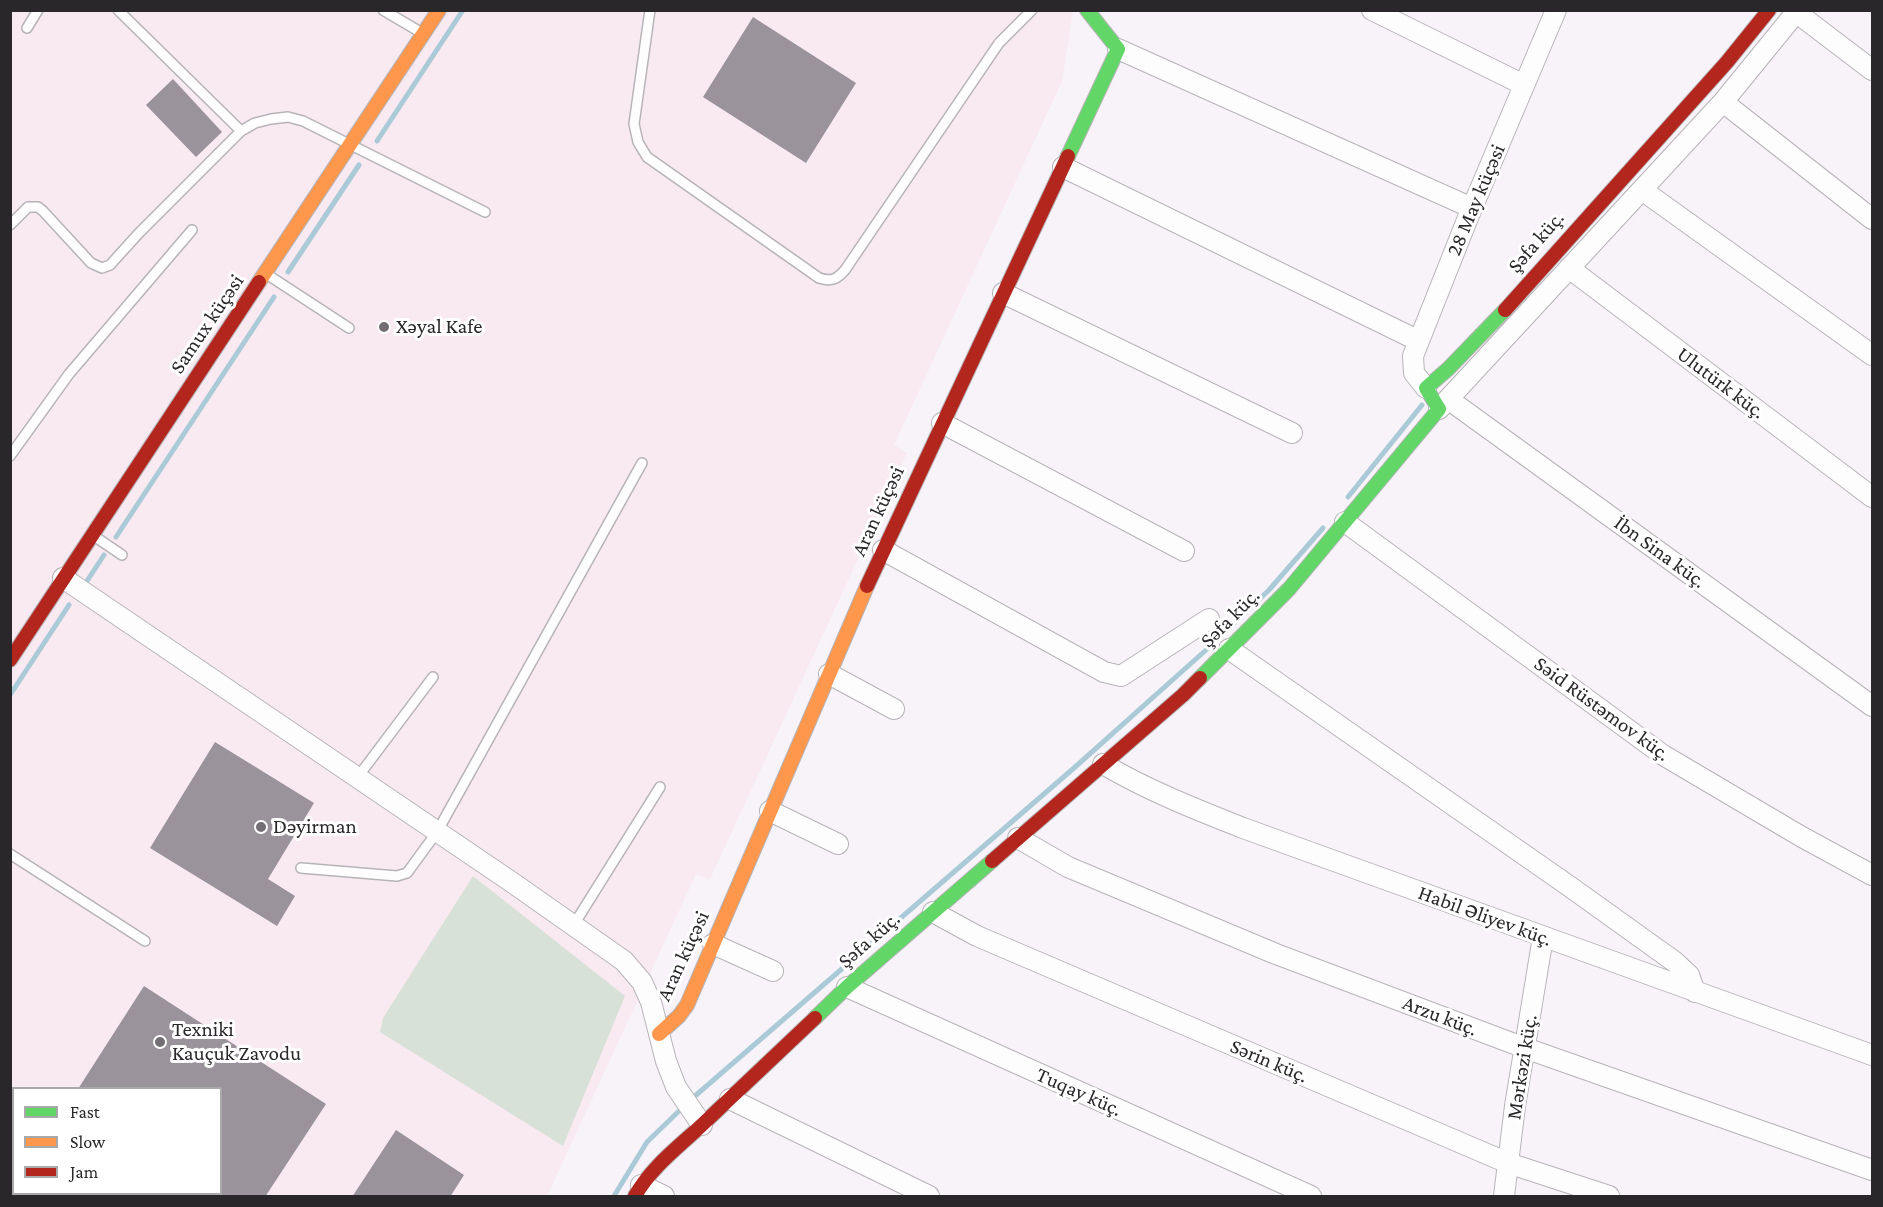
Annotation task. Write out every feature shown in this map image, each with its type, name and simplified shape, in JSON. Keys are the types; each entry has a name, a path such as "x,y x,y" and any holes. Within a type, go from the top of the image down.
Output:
{"street":[{"name":"Samux küçəsi","path":"10,660 439,10"},
{"path":"1087,10 1118,50 1472,208"},
{"path":"1372,10 1524,85"},
{"name":"28 May küçəsi","path":"1426,388 1414,373 1413,356 1472,208 1556,10"},
{"name":"Şəfa küç.","path":"1426,388 1490,327 1727,62 1769,10"},
{"path":"1426,388 1443,404 1723,102 1797,11 1872,70"},
{"name":"Aran küçəsi","path":"659,1034 679,1016 687,1005 883,549 1118,50"},
{"path":"1723,102 1872,219"},
{"path":"1063,167 1419,341"},
{"path":"1642,190 1872,355"},
{"name":"Ulutürk küç.","path":"1569,268 1872,497"},
{"path":"1003,294 1292,433"},
{"name":"Şəfa küç.","path":"638,1191 669,1153 730,1099 847,987 1183,695 1289,589 1443,404"},
{"name":"İbn Sina küç.","path":"1443,404 1872,706"},
{"path":"942,423 1184,551"},
{"name":"Səid Rüstəmov küç.","path":"1345,522 1663,755 1802,837 1872,875"},
{"path":"883,549 1104,672 1120,676 1209,619"},
{"path":"63,578 624,961 642,982 651,1002 675,1087 702,1125"},
{"path":"1229,649 1550,872 1675,962 1689,975 1695,992"},
{"path":"829,674 894,710"},
{"name":"Habil Əliyev küç.","path":"1103,764 1166,797 1243,828 1872,1055"},
{"path":"770,811 838,844"},
{"name":"Arzu küç.","path":"1018,838 1068,867 1254,945 1525,1048 1872,1170"},
{"name":"Sərin küç.","path":"933,912 977,936 1508,1163 1609,1197"},
{"name":"Mərkəzi küç.","path":"1504,1197 1543,937"},
{"path":"713,944 773,971"},
{"name":"Tuqay küç.","path":"847,987 1311,1197"},
{"path":"730,1099 930,1197"},
{"path":"638,1191 664,1197"}],"lane":[{"path":"27,28 38,10"},
{"path":"118,10 241,131"},
{"path":"383,10 424,34"},
{"path":"650,10 634,124 638,142 647,157 819,278 830,281 838,278 845,270 999,43 1032,10"},
{"path":"10,225 28,207 38,207 91,263 102,268 110,265 241,131 255,123 288,117 303,121 351,143 485,212"},
{"path":"10,456 69,374 192,230"},
{"path":"266,273 349,328"},
{"path":"301,868 396,876 407,873 437,832 642,463"},
{"path":"92,534 122,555"},
{"path":"357,778 434,677"},
{"path":"573,926 660,787"},
{"path":"10,854 145,941"}],"shaded area":[{"path":"10,11 1073,11 1062,81 894,445 907,453 710,879 696,874 547,1196 11,1196"},
{"path":"473,876 625,996 563,1146 380,1032 383,1018"}],"building":[{"path":"753,17 856,83 806,163 703,97"},
{"path":"173,79 222,132 196,157 146,105"},
{"path":"215,742 314,803 268,879 295,896 277,926 150,848"},
{"path":"144,986 326,1104 265,1197 220,1197 222,1195 222,1087 79,1087"},
{"path":"396,1130 464,1175 450,1197 352,1197"}],"waterway":[{"path":"377,141 463,10"},
{"path":"288,272 359,165"},
{"path":"116,537 274,297"},
{"path":"1348,497 1422,405"},
{"path":"695,1096 1074,768 1206,650 1269,590 1323,528"},
{"path":"87,581 104,555"},
{"path":"10,695 69,605"},
{"path":"614,1196 647,1142 680,1110"}],"traffic: fast":[{"path":"1068,156 1118,49 1087,10"},
{"path":"1200,678 1289,589 1439,409 1426,388 1448,369 1505,310"},
{"path":"815,1018 847,987 992,861"}],"traffic: slow":[{"path":"259,282 439,10"},
{"path":"659,1034 679,1016 687,1005 867,586"}],"traffic: jam":[{"path":"1505,310 1727,62 1769,10"},
{"path":"867,586 1068,156"},
{"path":"10,660 259,282"},
{"path":"992,861 1200,678"},
{"path":"635,1196 667,1157 815,1018"}],"place":[{"name":"Xəyal Kafe","path":"384,327"},
{"name":"Dəyirman","path":"261,827"},
{"name":"Texniki Kauçuk Zavodu","path":"160,1042"}]}
